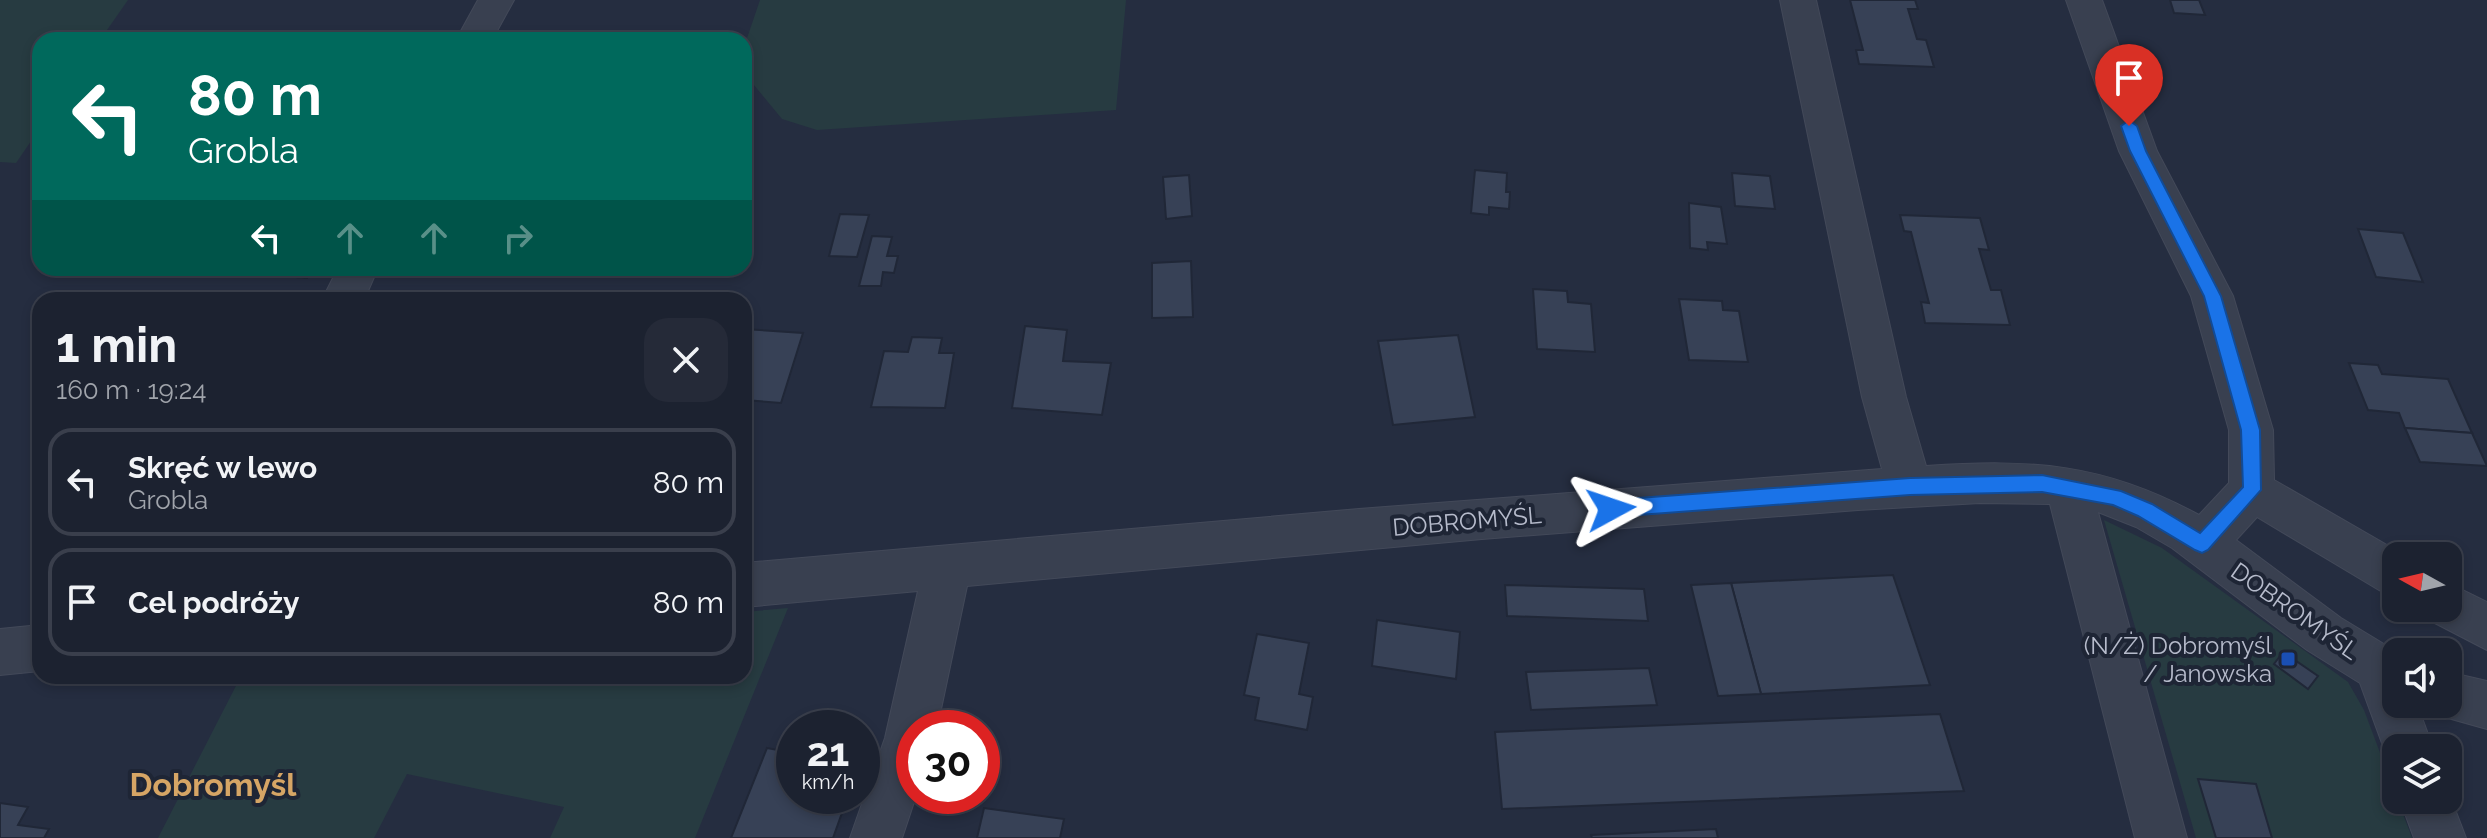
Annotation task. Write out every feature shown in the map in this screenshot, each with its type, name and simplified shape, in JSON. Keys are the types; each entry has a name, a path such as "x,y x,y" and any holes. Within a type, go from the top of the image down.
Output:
{"street":[{"path":"478,32 496,0"},
{"path":"1798,0 1884,397 1910,487"},
{"path":"2084,0 2138,151 2212,296 2251,430 2252,490 2202,544"},
{"name":"DOBROMYŚL","path":"752,584 1640,506 1984,483 2068,487 2115,497 2145,510 2202,544 2323,634 2382,670"},
{"path":"2068,487 2161,838"},
{"path":"2252,490 2382,567"},
{"path":"876,838 910,738 947,567"},
{"path":"2462,613 2487,628"},
{"path":"0,652 32,649"},
{"path":"2462,699 2487,705"},
{"path":"2431,814 2440,838"}],"shaded area":[{"path":"0,0 128,0 106,32 32,32 32,140 16,163 0,162"},
{"path":"760,0 1126,0 1116,110 817,130 782,119 752,83 752,32 749,32"},
{"path":"2104,520 2162,548 2348,682 2364,710 2382,758 2382,814 2403,814 2412,838 2196,838"},
{"path":"788,608 695,838 550,838 564,807 407,774 374,838 158,838 237,684 752,684 752,611"}],"building":[{"path":"1850,0 1915,0 1918,9 1908,9 1917,39 1926,40 1934,67 1859,64 1856,50 1863,50"},
{"path":"2170,0 2199,0 2205,15 2174,13"},
{"path":"1475,170 1507,173 1509,209 1489,207 1489,215 1471,213"},
{"path":"1732,173 1770,176 1775,209 1735,206"},
{"path":"1189,175 1192,216 1166,219 1163,177"},
{"path":"1689,203 1721,207 1727,244 1707,242 1708,250 1690,248"},
{"path":"840,214 869,215 857,257 829,256"},
{"path":"1900,215 1980,218 1989,250 1979,249 1991,290 2001,290 2010,325 1925,323 1921,302 1929,303 1911,232 1904,231"},
{"path":"2358,229 2403,233 2423,282 2376,277"},
{"path":"872,236 892,237 887,256 898,256 894,273 883,272 881,286 859,286"},
{"path":"1191,261 1193,317 1152,318 1152,263"},
{"path":"1533,289 1567,291 1568,302 1591,304 1595,352 1537,349"},
{"path":"1679,299 1722,301 1723,310 1739,311 1748,362 1689,360"},
{"path":"1025,326 1067,330 1063,361 1111,363 1102,415 1012,408"},
{"path":"752,330 803,333 781,403 752,401"},
{"path":"1458,335 1475,417 1393,425 1378,341"},
{"path":"912,337 942,338 939,353 954,353 945,408 871,407 884,351 908,352"},
{"path":"2349,363 2378,365 2382,374 2448,379 2472,433 2405,428 2399,413 2368,410"},
{"path":"2405,428 2472,433 2487,466 2420,462"},
{"path":"1893,575 1930,685 1761,694 1731,583"},
{"path":"1731,583 1761,694 1718,696 1691,585"},
{"path":"1505,585 1644,589 1648,621 1507,616"},
{"path":"1377,620 1460,632 1456,679 1372,666"},
{"path":"1257,634 1309,643 1299,694 1313,697 1307,730 1255,720 1259,698 1244,695"},
{"path":"2283,652 2318,676 2308,689 2274,664"},
{"path":"1649,668 1657,705 1531,710 1526,672"},
{"path":"1940,714 1964,791 1502,809 1495,732"},
{"path":"767,748 776,750 776,814 842,814 833,838 731,838"},
{"path":"2198,779 2256,784 2272,838 2216,838"},
{"path":"0,803 28,807 18,825 49,829 44,838 0,838"},
{"path":"1000,810 1064,819 1060,838 977,838 983,814 1000,814"},
{"path":"1716,829 1718,838 1592,838 1591,835"}],"place":[{"name":"(N/Ż) Dobromyśl / Janowska","path":"2288,659"}],"district":[{"name":"Dobromyśl","path":"213,784"}],"route":[{"path":"1611,509 1910,487 2042,484 2115,497 2145,510 2202,544 2252,490 2251,430 2212,296 2138,151 2129,126"}]}
